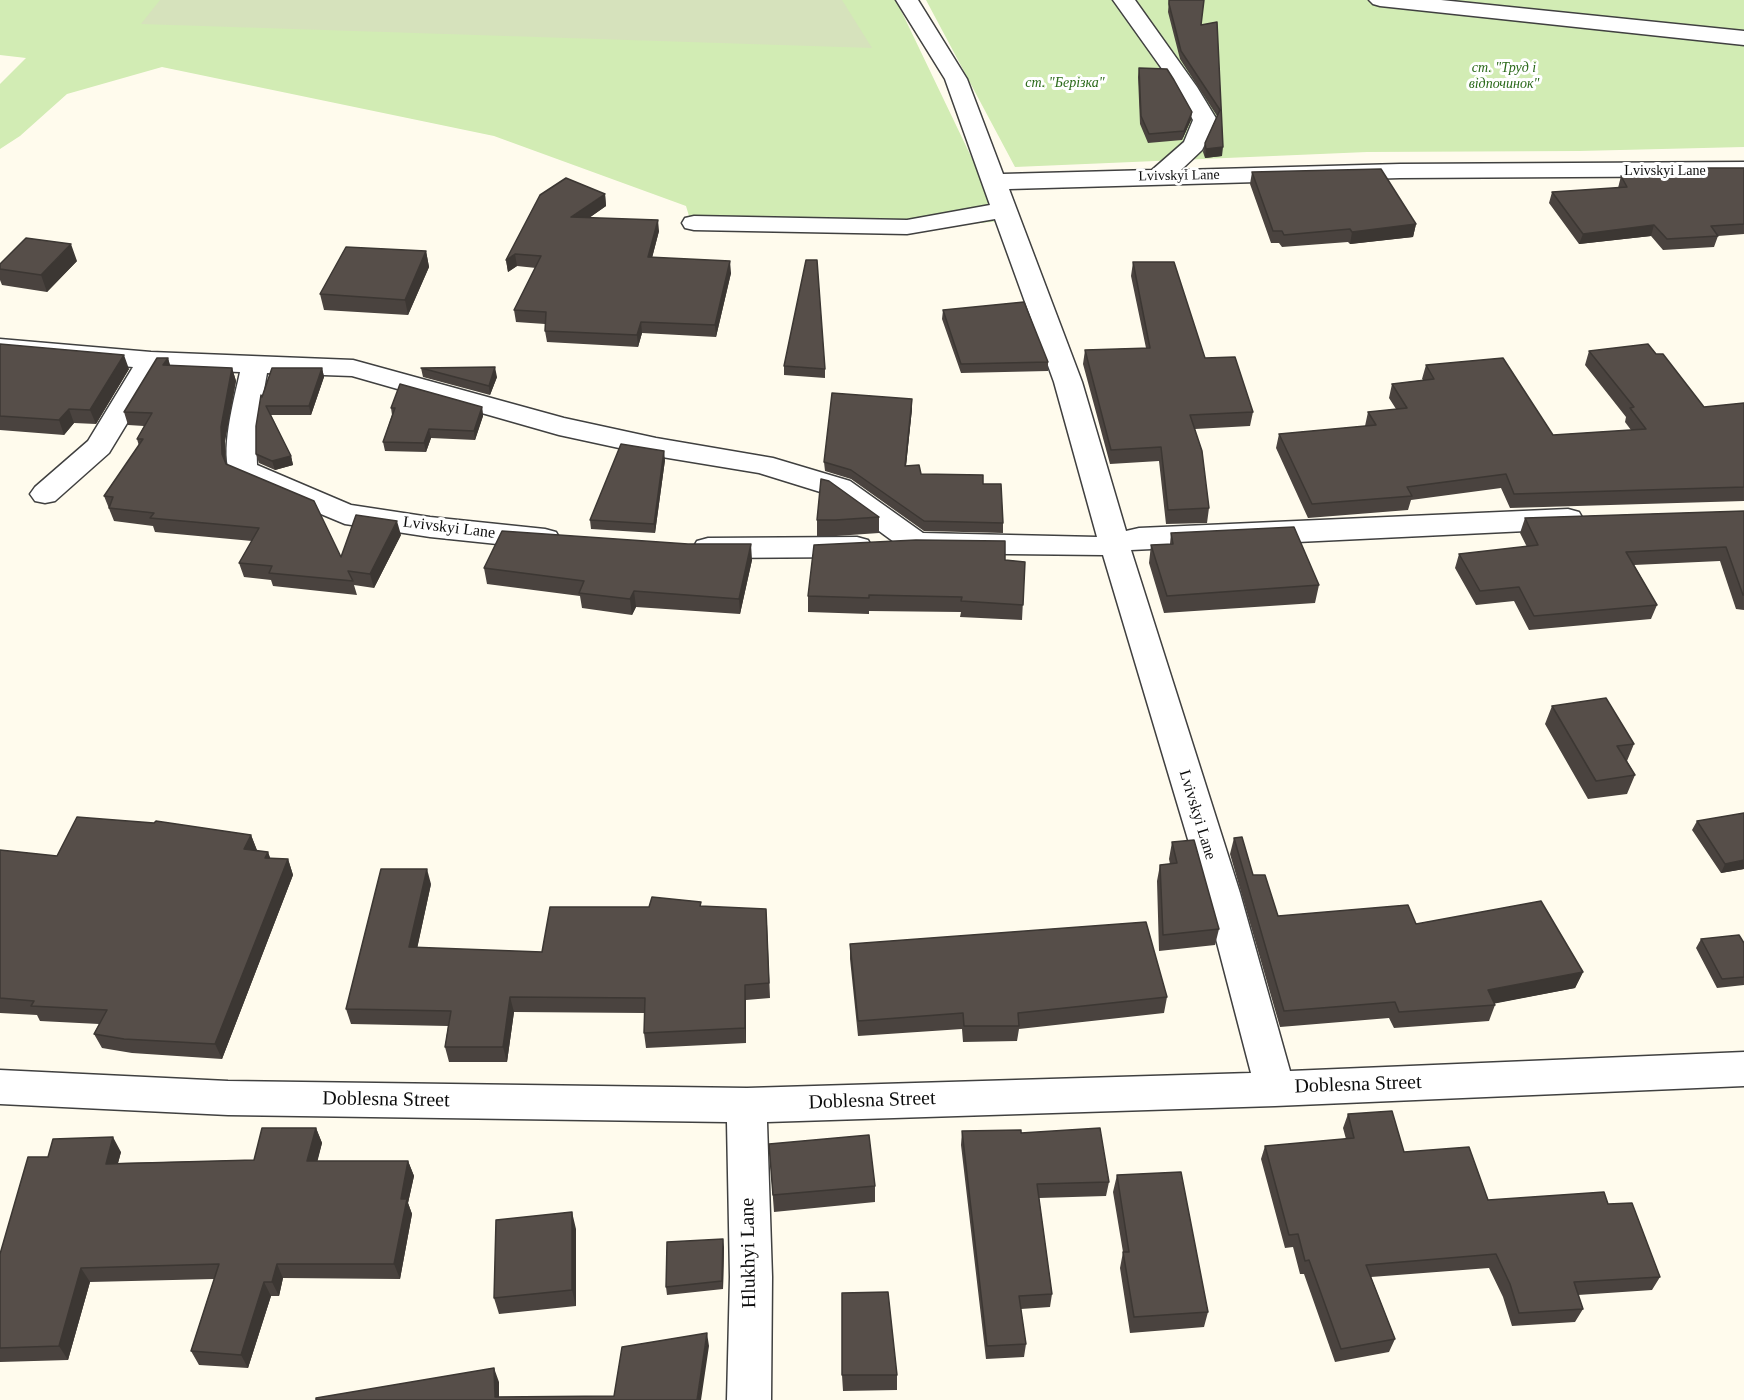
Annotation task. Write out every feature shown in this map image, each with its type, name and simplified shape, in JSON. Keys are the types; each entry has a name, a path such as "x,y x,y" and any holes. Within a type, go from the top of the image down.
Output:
{"street":[{"path":"694,223 907,227 1000,196 956,79 907,0"},
{"path":"1124,0 1186,87 1205,120 1194,145 1160,177"},
{"path":"1380,0 1744,38"},
{"name":"Lvivskyi Lane","path":"1275,1089 1222,893 1114,543 1068,381 1000,196 1160,177 1400,171 1744,169"},
{"path":"0,347 151,360 353,368 559,426 656,447 763,464 840,488 916,543"},
{"path":"45,494 99,447 151,360"},
{"name":"Lvivskyi Lane","path":"255,364 242,435 242,470 345,514 430,527 574,540"},
{"path":"679,547 836,548 916,543 1095,547 1139,538 1591,518"},
{"name":"Doblesna Street","path":"0,1087 228,1098 747,1105 1275,1089 1744,1069"},
{"name":"Hlukhyi Lane","path":"747,1105 751,1277 749,1400"}],"green space":[{"path":"0,0 896,0 1002,221 905,230 692,226 686,206 494,136 162,67 67,94 20,136 0,149 0,84 26,58 0,55"},
{"path":"160,0 842,0 872,48 141,24"},
{"path":"926,0 1744,0 1744,147 1579,151 1367,152 1015,167"}],"building":[{"path":"1169,0 1204,0 1201,25 1217,22 1223,147 1206,149 1205,143 1220,110 1181,51"},
{"path":"1139,68 1167,69 1192,112 1184,131 1149,134 1141,116"},
{"path":"1700,168 1744,168 1744,224 1711,226 1718,236 1667,239 1654,225 1583,234 1552,192 1627,187 1621,176 1705,176"},
{"path":"1381,169 1416,224 1352,232 1350,229 1284,235 1282,231 1273,231 1252,172"},
{"path":"566,178 605,194 571,217 658,220 648,257 730,261 715,325 641,322 637,335 545,331 546,312 514,310 541,256 515,254 506,260 540,195"},
{"path":"26,238 71,244 41,275 0,269 0,264"},
{"path":"346,247 426,251 405,300 320,294"},
{"path":"806,260 817,260 825,369 784,366"},
{"path":"1133,262 1174,262 1205,358 1235,357 1253,412 1190,415 1202,451 1209,508 1168,510 1161,447 1111,450 1085,350 1150,348"},
{"path":"1024,302 1048,362 961,364 943,310"},
{"path":"0,344 124,355 90,410 69,409 59,420 0,416"},
{"path":"1648,344 1656,354 1663,354 1704,407 1744,403 1744,487 1514,494 1506,474 1407,487 1412,496 1312,504 1279,434 1376,425 1368,412 1407,408 1392,384 1434,379 1426,365 1503,358 1553,435 1646,429 1630,408 1634,407 1589,351"},
{"path":"157,358 168,358 163,365 232,368 221,427 222,454 226,464 314,501 341,557 356,515 397,521 370,574 348,571 353,581 269,573 272,566 239,563 259,528 150,518 154,513 109,508 113,497 104,496 143,439 137,439 152,413 124,412"},
{"path":"495,367 489,386 421,368"},
{"path":"272,368 322,368 309,406 266,406 291,456 272,461 256,454 256,426 261,395 262,397"},
{"path":"400,384 482,407 474,431 429,429 424,443 383,442 395,408 391,408"},
{"path":"832,393 912,399 905,466 919,465 921,474 983,475 983,484 1001,484 1003,523 924,521 851,470 824,462"},
{"path":"621,444 664,451 654,524 590,520"},
{"path":"821,479 829,481 879,517 817,520"},
{"path":"1744,511 1744,595 1726,547 1626,552 1657,605 1534,616 1519,587 1480,591 1459,554 1538,545 1525,518"},
{"path":"1294,527 1319,585 1167,596 1151,545 1173,544 1171,533"},
{"path":"502,531 688,544 751,544 739,599 634,591 630,599 579,593 584,581 484,568"},
{"path":"916,540 1005,541 1005,560 1025,562 1023,605 961,601 962,597 808,596 814,545"},
{"path":"1606,698 1634,744 1617,746 1635,775 1596,781 1552,706"},
{"path":"1744,813 1744,860 1725,864 1697,821"},
{"path":"77,817 154,823 156,821 251,835 244,849 268,852 265,858 288,859 215,1044 124,1039 94,1034 107,1010 31,1006 34,1001 0,998 0,850 57,856"},
{"path":"1242,837 1253,875 1265,875 1278,916 1408,905 1416,924 1541,901 1583,972 1488,990 1495,1005 1399,1012 1395,1002 1284,1011 1234,838"},
{"path":"1194,840 1219,929 1163,935 1160,865 1177,863 1172,842"},
{"path":"381,869 427,869 409,947 542,952 550,907 649,907 652,897 701,902 700,906 766,909 769,983 745,985 745,1028 644,1033 645,998 510,997 503,1047 445,1047 451,1011 346,1009"},
{"path":"1146,922 1167,997 1018,1013 1019,1026 964,1026 963,1013 858,1021 850,944"},
{"path":"1739,935 1744,943 1744,977 1722,979 1701,939"},
{"path":"1392,1111 1404,1152 1469,1147 1488,1200 1604,1192 1608,1204 1632,1203 1660,1277 1574,1282 1583,1309 1519,1313 1510,1284 1496,1254 1366,1265 1395,1339 1341,1349 1309,1260 1305,1261 1298,1234 1289,1235 1265,1146 1354,1138 1348,1114"},
{"path":"262,1128 316,1128 307,1161 408,1161 401,1199 407,1199 394,1264 277,1264 272,1282 264,1282 241,1355 191,1351 219,1264 81,1268 59,1346 0,1348 0,1254 28,1157 48,1157 53,1139 113,1137 106,1164 254,1160"},
{"path":"1100,1128 1109,1182 1037,1184 1052,1294 1019,1296 1026,1344 987,1346 962,1131 1021,1130 1021,1133"},
{"path":"869,1135 875,1186 773,1195 769,1144"},
{"path":"1181,1172 1208,1312 1134,1317 1123,1252 1129,1252 1117,1175"},
{"path":"572,1212 572,1290 494,1298 496,1220"},
{"path":"723,1239 722,1281 666,1287 667,1242"},
{"path":"888,1292 897,1375 842,1375 842,1293"},
{"path":"707,1333 697,1400 316,1400 316,1398 494,1368 495,1397 614,1396 622,1347"}],"park label":[{"name":"ст. \"Труд і відпочинок\"","path":"1504,76"},
{"name":"ст. \"Берізка\"","path":"1065,83"}]}
